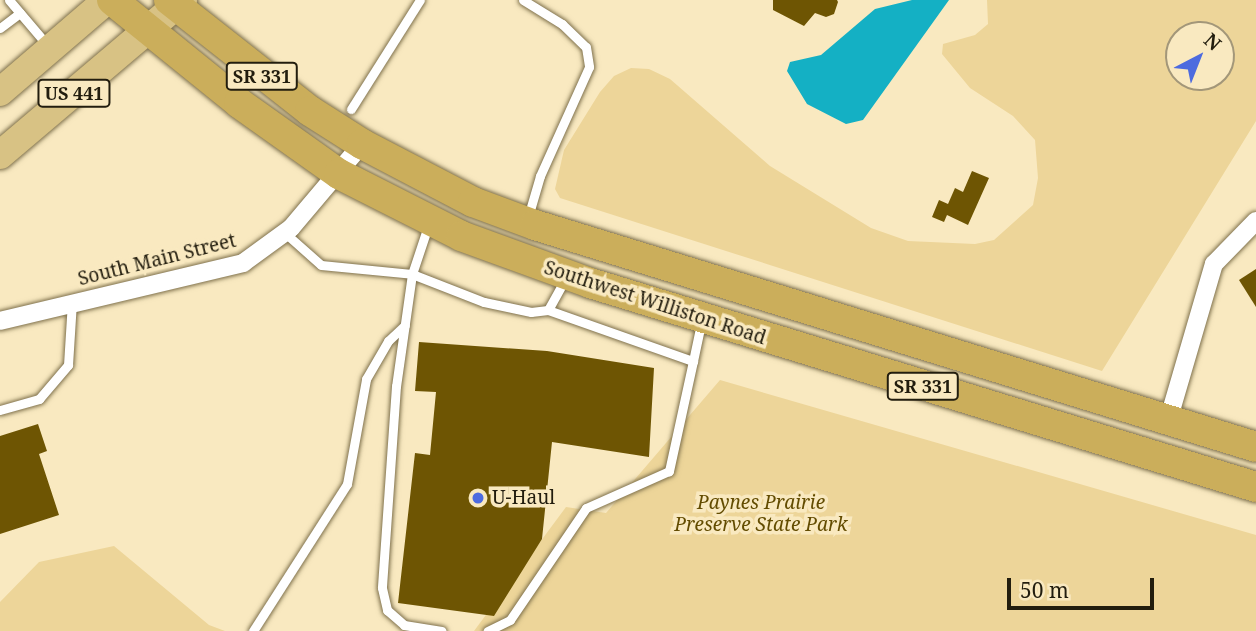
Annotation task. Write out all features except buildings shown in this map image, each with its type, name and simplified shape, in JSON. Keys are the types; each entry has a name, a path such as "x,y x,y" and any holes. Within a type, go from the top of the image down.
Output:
{"highway":[{"name":"Southwest Williston Road","path":"110,0 239,103 339,174 430,221 567,275 1256,487"},
{"name":"Southwest Williston Road","path":"176,2 261,75 362,144 473,202 527,222 1256,447"}],"main road":[{"name":"US 441","path":"0,92 110,0"},
{"name":"US 441","path":"0,155 148,30 176,2"}],"street":[{"name":"South Main Street","path":"0,321 243,263 285,233 339,174 362,144"},
{"path":"1168,421 1214,264 1256,221"}],"lane":[{"path":"9,0 50,48"},
{"path":"351,109 420,0"},
{"path":"523,0 562,24 586,47 589,67 540,176 527,222"},
{"path":"0,28 20,13"},
{"path":"430,221 412,274 396,386 382,588 387,610 404,625 442,631"},
{"path":"285,233 306,257 321,265 412,274 484,302 531,312 548,310 693,361"},
{"path":"548,310 567,275"},
{"path":"0,410 39,398 68,365 72,302"},
{"path":"486,631 510,620 586,508 669,471 702,318"},
{"path":"253,631 347,484 366,379 388,341 405,325"}],"green space":[{"path":"987,0 1256,0 1256,121 1102,371 560,198 555,189 564,150 600,92 614,76 631,68 649,69 670,79 770,166 871,228 908,241 975,244 994,240 1033,205 1038,178 1035,140 1013,116 970,88 942,54 943,44 975,35 988,24"},
{"name":"Paynes Prairie Preserve State Park","path":"720,380 1256,535 1256,631 474,631 566,507 606,513"},
{"path":"114,546 209,625 225,631 0,631 0,602 39,562"}],"water":[{"path":"912,0 949,0 863,120 846,124 807,104 787,71 790,62 821,55 875,9"}],"place":[{"name":"U-Haul","path":"478,498"}]}
